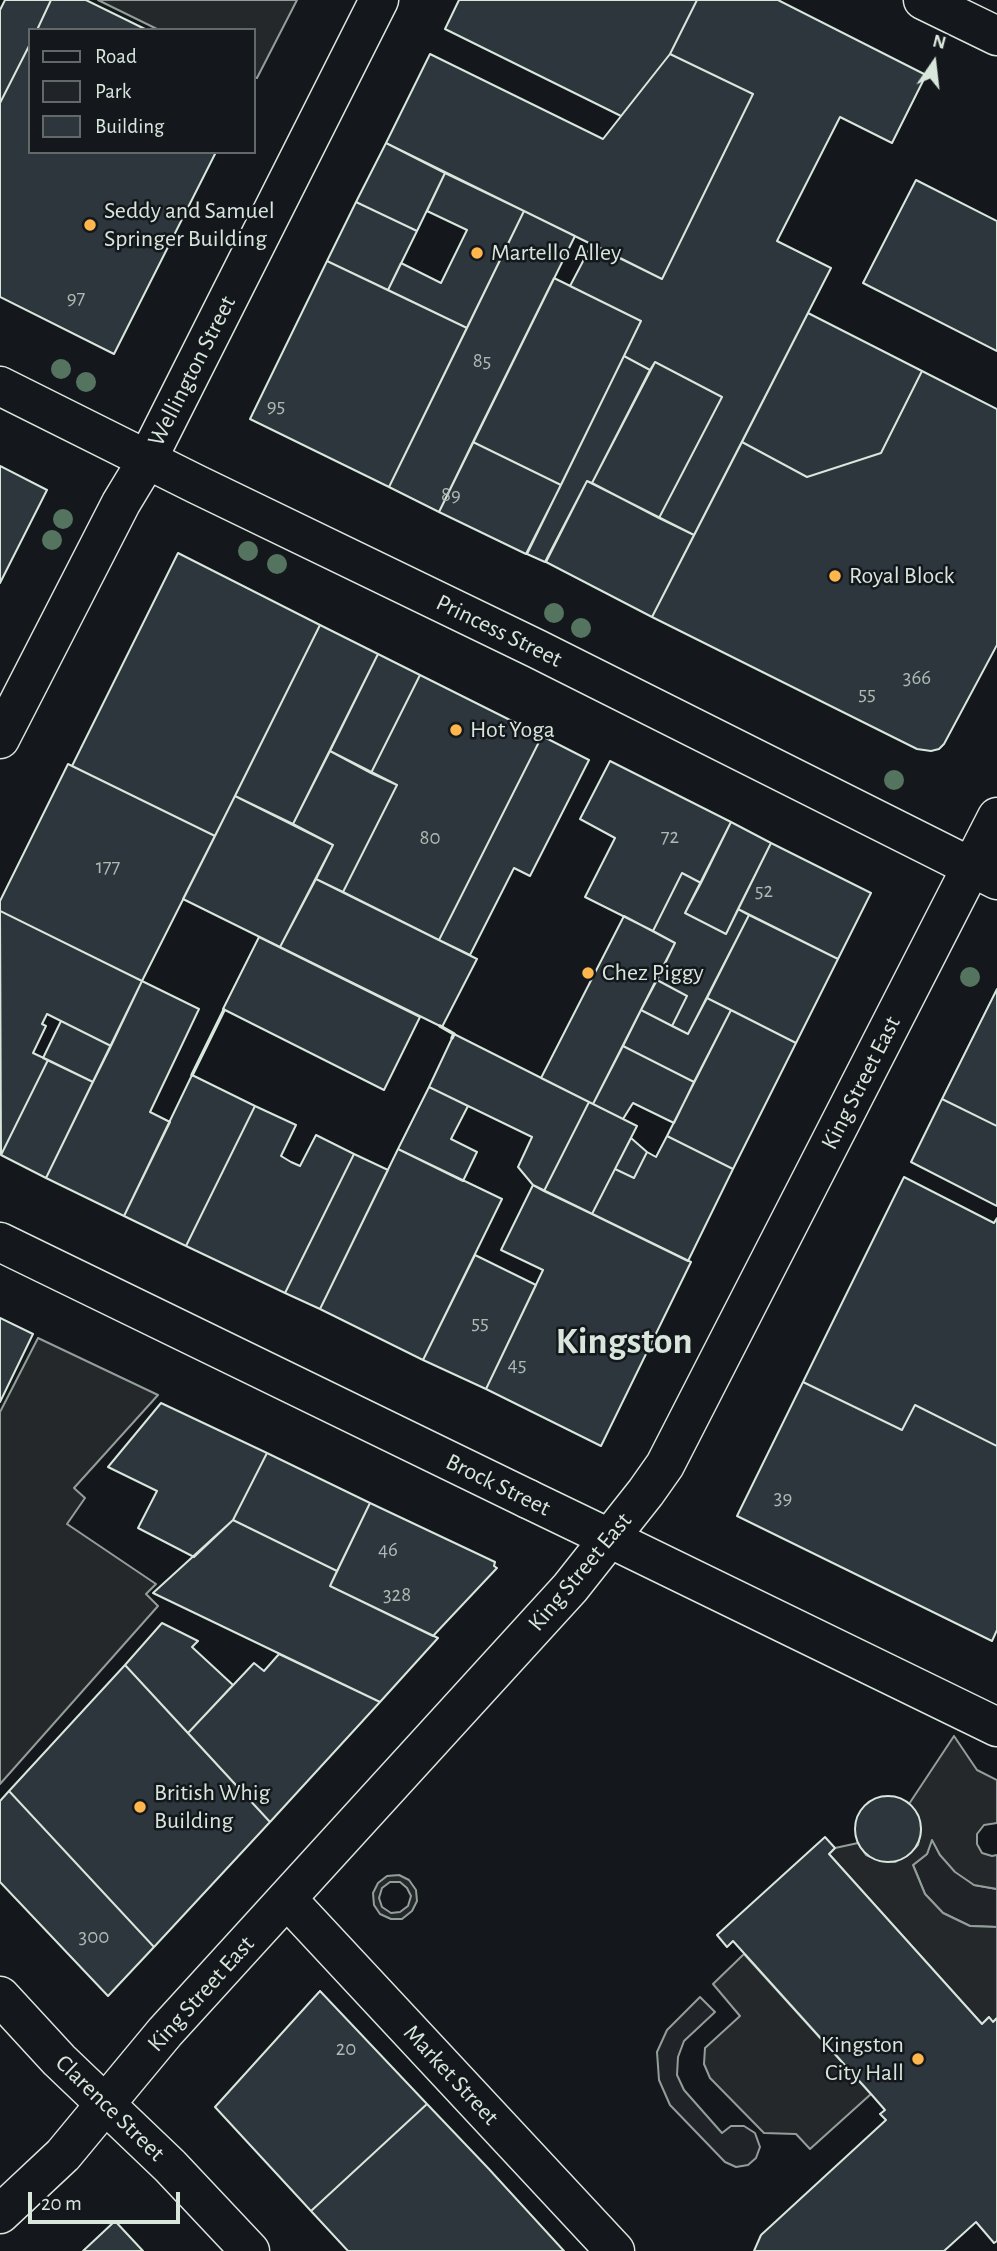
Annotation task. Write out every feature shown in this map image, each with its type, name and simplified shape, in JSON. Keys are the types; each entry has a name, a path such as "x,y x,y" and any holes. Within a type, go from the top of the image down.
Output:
{"main road":[{"name":"Wellington Street","path":"0,739 121,503 147,460 379,0"},
{"path":"923,0 997,36"},
{"name":"Princess Street","path":"0,386 537,649 985,873"},
{"name":"King Street East","path":"0,2214 63,2155 166,2032 570,1588 611,1539 665,1465 985,873 997,817"},
{"name":"Brock Street","path":"0,1242 997,1727"},
{"name":"Market Street","path":"287,1899 615,2251"},
{"name":"Clarence Street","path":"0,1996 59,2060 170,2166 250,2251"}],"green space":[{"path":"932,1839 940,1855 974,1885 997,1889 997,1927 970,1926 943,1913 925,1894 913,1865 927,1854"},
{"path":"700,1997 715,2012 684,2041 678,2057 677,2075 684,2090 722,2133 731,2126 744,2126 755,2133 760,2147 756,2158 748,2165 736,2167 725,2162 670,2105 659,2080 657,2052 667,2030"}],"shaded area":[{"path":"98,0 297,0 257,78 256,28 155,28"},
{"path":"38,1338 158,1395 74,1488 85,1498 67,1524 156,1584 146,1594 158,1606 0,1784 0,1412"},
{"path":"954,1736 977,1770 997,1780 997,1823 984,1825 977,1834 977,1844 982,1853 997,1855 997,1889 974,1885 955,1872 940,1855 932,1840 927,1854 913,1865 925,1894 943,1913 970,1926 997,1927 997,2018 993,2022 989,2017 982,2024 829,1854 835,1848 858,1843 866,1855 880,1861 895,1862 908,1855 918,1845 921,1830 918,1815 909,1804"},
{"path":"399,1875 409,1880 416,1890 417,1901 412,1911 402,1919 391,1919 380,1914 374,1905 373,1893 378,1883 387,1876","holes":["390,1882 400,1882 411,1896 408,1906 400,1912 391,1913 382,1907 379,1898 382,1888"]},
{"path":"744,1954 871,2094 810,2149 796,2134 764,2133 710,2078 704,2064 705,2048 740,2016 713,1984"}],"building":[{"path":"5,0 51,0 38,28 28,28 28,48 0,103 0,10"},
{"path":"51,0 86,0 143,28 38,28"},
{"path":"459,0 697,0 670,54 621,116 445,29"},
{"path":"697,0 778,0 926,75 892,143 840,117 777,241 831,268 694,535 659,518 722,397 655,362 650,370 624,356 641,321 570,286 592,244 662,279 753,94 670,54"},
{"name":"Seddy and Samuel Springer Building","path":"28,48 28,154 215,154 114,354 0,297 0,103"},
{"path":"430,54 603,139 670,54 753,94 662,279 386,143"},
{"path":"386,143 445,173 417,231 356,202"},
{"path":"445,173 524,211 467,328 388,290 401,263 441,283 467,230 427,211"},
{"path":"916,180 997,221 997,351 863,283"},
{"path":"356,202 417,231 388,290 327,261"},
{"path":"524,211 575,236 439,512 389,487"},
{"path":"327,261 467,328 389,487 250,419"},
{"path":"554,278 641,321 561,485 473,442"},
{"path":"808,313 922,371 881,453 807,477 742,442"},
{"path":"624,356 650,370 592,483 587,481 545,562 527,554"},
{"path":"655,362 722,397 659,518 592,483"},
{"name":"Royal Block","path":"922,371 997,409 997,645 944,744 931,751 917,749 652,617 742,442 807,477 881,453"},
{"path":"473,442 561,485 526,554 439,512"},
{"path":"0,466 47,490 0,583"},
{"path":"587,481 694,535 652,617 546,562"},
{"path":"178,553 320,625 215,836 72,766"},
{"path":"320,625 378,654 293,824 235,796"},
{"path":"378,654 420,675 371,773 330,751"},
{"path":"420,675 542,736 439,940 343,892 397,785 371,773"},
{"path":"542,736 589,760 530,876 514,868 470,955 439,940"},
{"path":"330,751 397,785 343,892 316,879 333,845 293,824"},
{"path":"610,761 731,822 701,883 682,873 653,931 585,897 615,838 580,819"},
{"path":"68,764 215,836 142,981 0,911 0,901"},
{"path":"235,796 333,845 280,947 183,899"},
{"path":"731,822 771,843 726,934 685,913"},
{"path":"771,843 871,893 838,959 738,909"},
{"path":"682,873 701,883 685,913 726,934 738,909 749,915 688,1034 672,1026 687,996 657,980 675,943 653,931"},
{"path":"316,879 477,959 442,1027 280,947"},
{"path":"0,911 142,981 111,1046 47,1014 42,1024 46,1026 33,1053 48,1060 1,1155"},
{"path":"749,915 838,959 796,1043 707,998"},
{"path":"624,916 675,943 593,1104 541,1078"},
{"path":"259,937 420,1017 384,1090 223,1009"},
{"path":"657,980 687,996 672,1026 641,1010"},
{"path":"142,981 199,1009 150,1112 170,1122 124,1216 46,1178"},
{"path":"997,989 997,1126 942,1099"},
{"path":"707,998 731,1010 694,1082 623,1046 641,1010 688,1034"},
{"path":"731,1010 796,1043 733,1169 667,1136"},
{"path":"61,1021 111,1046 93,1082 43,1058"},
{"path":"454,1034 589,1102 544,1191 533,1185 518,1167 532,1137 429,1087"},
{"path":"623,1046 694,1082 674,1123 633,1103 623,1119 593,1104"},
{"path":"48,1060 93,1082 46,1178 1,1155"},
{"path":"192,1075 255,1106 186,1246 124,1216"},
{"path":"429,1087 468,1106 451,1139 477,1152 463,1181 398,1149"},
{"path":"942,1099 997,1126 997,1206 911,1162"},
{"path":"589,1102 637,1126 592,1214 544,1191"},
{"path":"255,1106 296,1125 281,1156 291,1162 300,1166 316,1135 354,1154 285,1293 186,1246"},
{"path":"667,1136 733,1169 688,1261 592,1214 615,1169 634,1178 647,1152 656,1157"},
{"path":"631,1138 647,1152 634,1178 615,1169"},
{"path":"398,1149 502,1199 423,1360 320,1309"},
{"path":"354,1154 388,1170 320,1309 285,1293"},
{"path":"904,1177 994,1223 997,1218 997,1446 915,1405 902,1430 803,1382"},
{"path":"533,1185 691,1262 601,1446 486,1389 543,1270 501,1250"},
{"path":"475,1255 536,1285 486,1389 423,1360"},
{"path":"0,1318 33,1334 0,1402"},
{"path":"803,1382 902,1430 915,1405 997,1446 997,1630 992,1641 737,1516"},
{"path":"161,1403 267,1453 233,1520 194,1557 138,1528 157,1491 108,1467"},
{"path":"267,1453 370,1503 337,1571 233,1520"},
{"path":"370,1503 495,1562 494,1566 497,1568 433,1636 330,1586"},
{"path":"233,1520 337,1571 330,1586 438,1638 380,1702 153,1593"},
{"path":"162,1623 198,1641 192,1647 233,1685 188,1733 125,1665"},
{"path":"279,1654 380,1702 270,1822 188,1733 254,1663 264,1671"},
{"name":"British Whig Building","path":"125,1665 270,1822 154,1947 9,1791"},
{"path":"9,1791 154,1947 108,1996 0,1882 0,1801"},
{"path":"888,1796 901,1799 911,1806 918,1816 921,1829 918,1842 911,1852 901,1859 888,1862 875,1859 865,1852 858,1842 855,1829 858,1816 865,1806 875,1799"},
{"name":"Kingston City Hall","path":"825,1837 835,1848 829,1854 982,2024 989,2017 993,2022 997,2018 997,2241 994,2243 976,2222 944,2251 754,2251 761,2235 886,2120 880,2114 885,2110 733,1941 727,1947 717,1935"},
{"path":"320,1991 427,2104 311,2211 215,2107"},
{"path":"427,2104 564,2251 348,2251 311,2211"},
{"path":"115,2221 143,2251 83,2251"}],"wall":[{"path":"192,1075 224,1010"},
{"path":"440,1026 454,1034 452,1038"}],"place":[{"name":"Seddy and Samuel Springer Building","path":"90,225"},
{"name":"Martello Alley","path":"477,253"},
{"name":"Royal Block","path":"835,576"},
{"name":"Hot Yoga","path":"456,730"},
{"name":"Chez Piggy","path":"588,973"},
{"name":"British Whig Building","path":"140,1807"},
{"name":"Kingston City Hall","path":"918,2059"}],"district":[{"name":"Kingston","path":"624,1342"}]}
